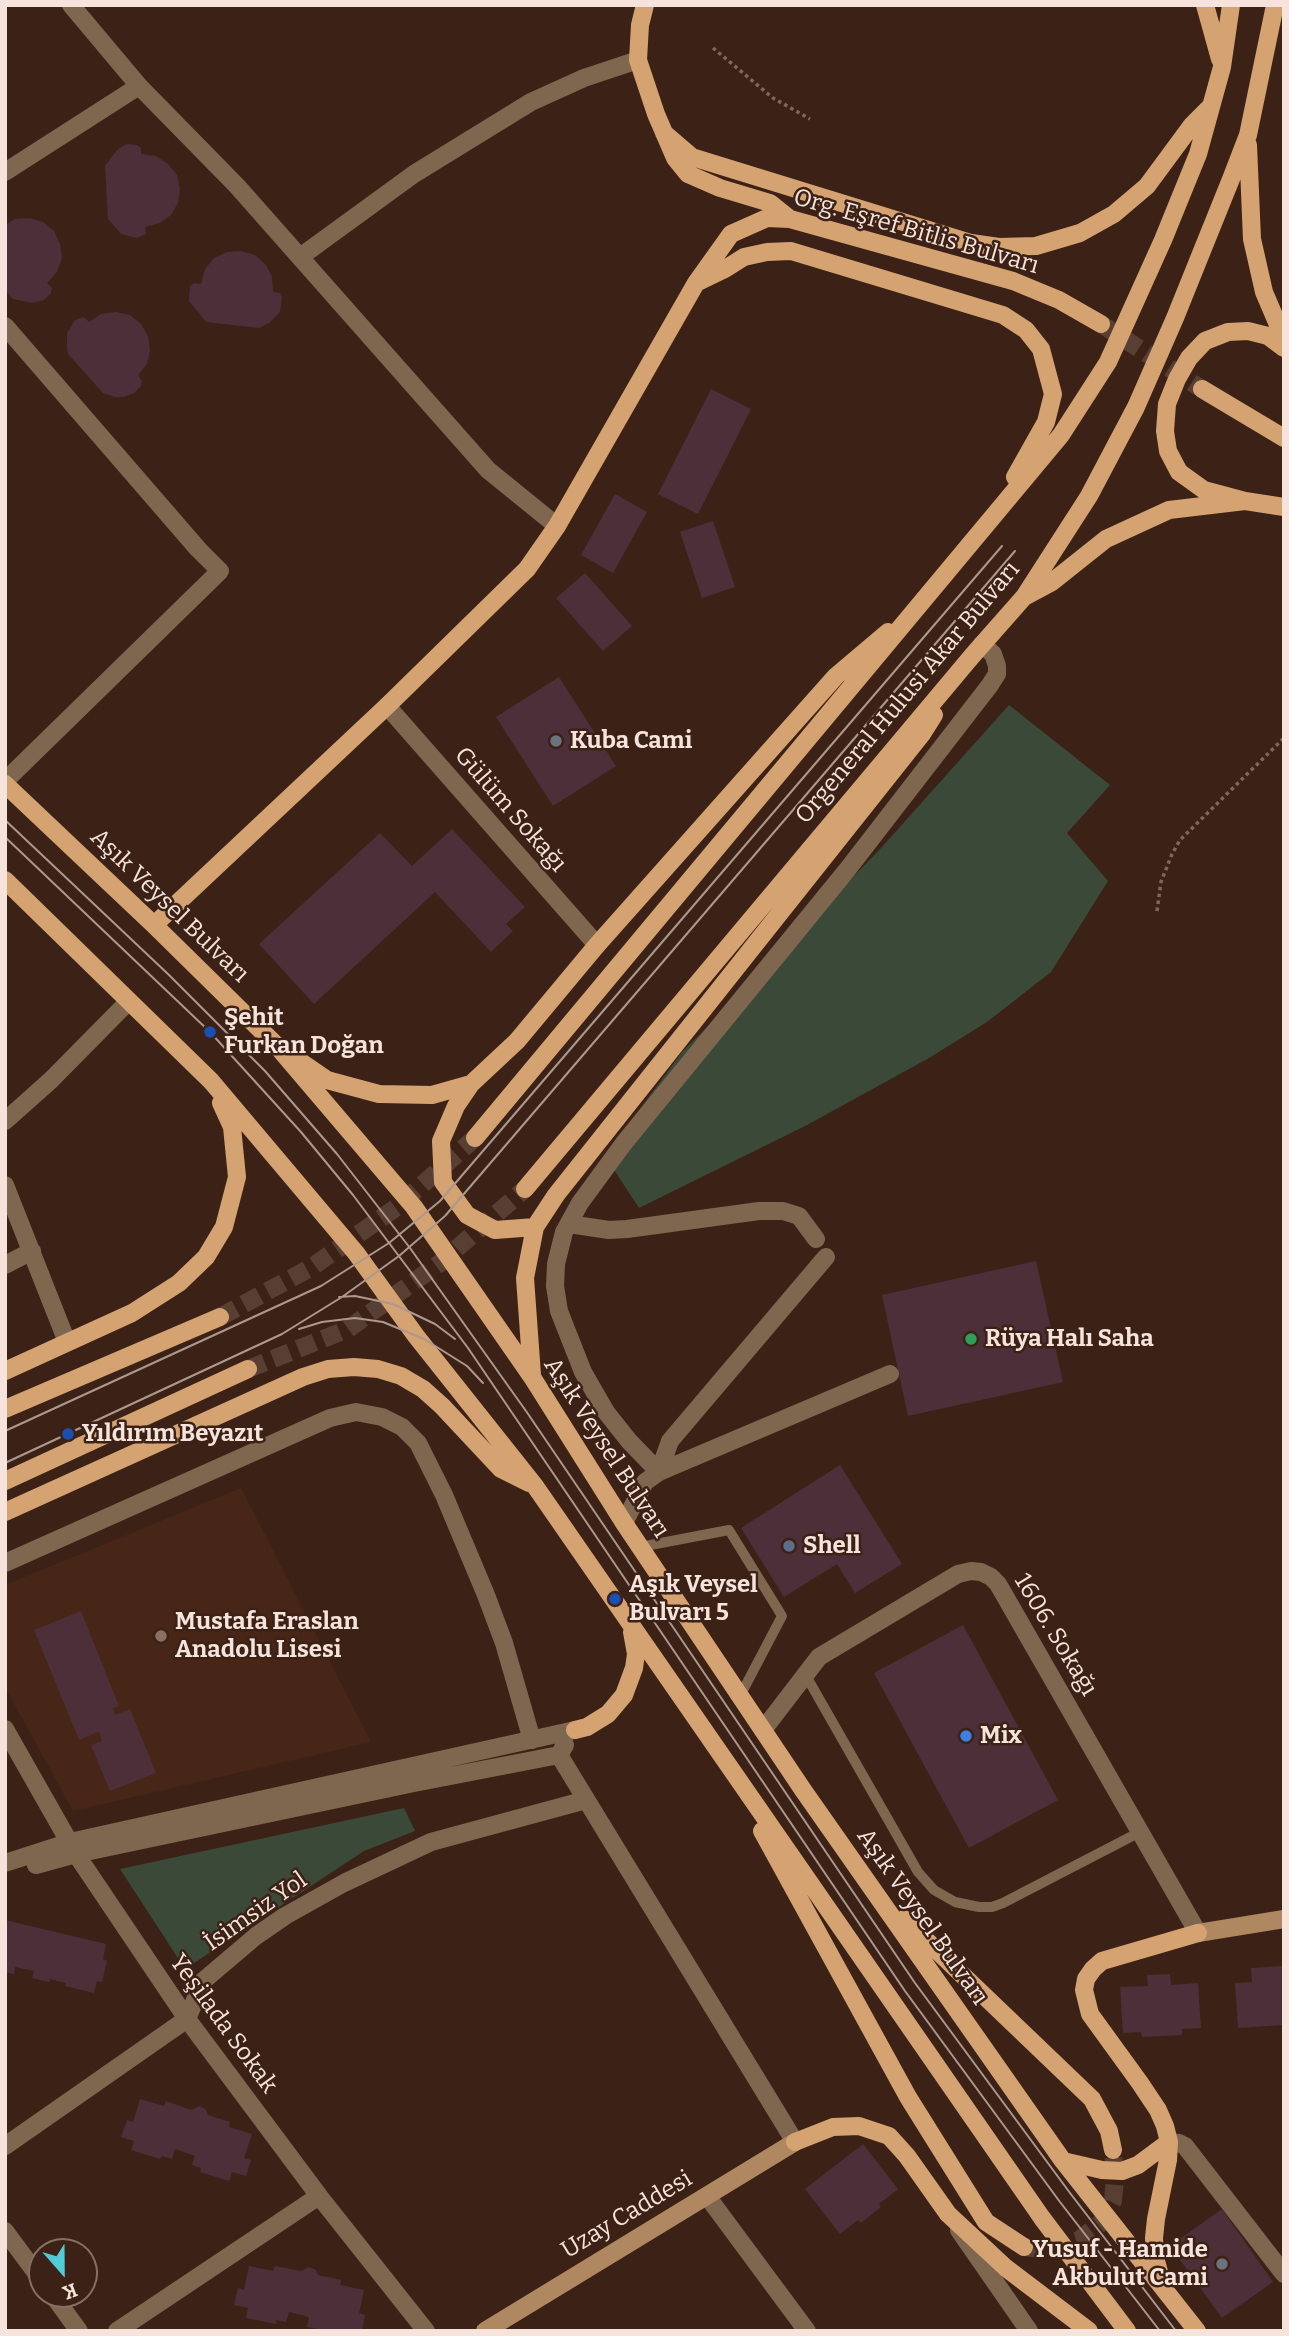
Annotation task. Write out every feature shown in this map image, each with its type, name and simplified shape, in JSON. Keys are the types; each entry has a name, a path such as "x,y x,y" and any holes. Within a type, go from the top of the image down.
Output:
{"main road":[{"path":"645,5 640,25 638,60 675,158 688,174 720,188 770,203 790,219"},
{"path":"1205,5 1222,67"},
{"name":"Orgeneral Hulusi Akar Bulvarı","path":"475,1138 1061,435 1108,362 1198,154 1222,67 1231,5"},
{"name":"Orgeneral Hulusi Akar Bulvarı","path":"525,1189 1024,597 1089,496 1136,407 1175,318 1248,135 1275,5"},
{"path":"664,133 692,157 958,239 999,247 1036,246 1080,233 1114,214 1147,186 1192,125 1212,105"},
{"path":"1248,135 1248,194 1252,239 1264,292 1284,339"},
{"name":"Org. Eşref Bitlis Bulvarı","path":"154,925 387,706 527,569 557,526 696,283 716,251 731,234 767,218 790,219 1013,281 1059,300 1101,324"},
{"path":"696,283 744,257 791,251 1003,315 1026,330 1041,349 1053,394 1046,422 993,517"},
{"path":"1284,348 1268,336 1248,331 1228,332 1205,341 1189,358 1167,404 1165,431 1168,451 1179,472 1204,489 1245,501 1284,507"},
{"path":"1202,389 1284,438"},
{"path":"1024,597 1052,582 1106,539 1134,524 1169,510 1245,501"},
{"path":"535,1227 495,1230 467,1215 443,1182 441,1141 456,1106 471,1084 517,1041 597,945 836,676 925,600"},
{"path":"532,1377 524,1278 535,1227 556,1195 922,734 977,650"},
{"name":"Aşık Veysel Bulvarı","path":"5,783 276,1045 414,1207 532,1377 624,1523 873,1890 1063,2161 1197,2331"},
{"path":"5,880 211,1081 356,1253 416,1336 535,1486 1042,2218 1127,2331"},
{"path":"276,1045 327,1080 379,1094 432,1095 471,1084"},
{"path":"5,1371 132,1312 179,1283 206,1257 224,1227 237,1177 232,1127 211,1081"},
{"path":"5,1409 220,1317"},
{"path":"5,1512 303,1377 328,1369 354,1367 378,1369 401,1376 423,1389 501,1469 535,1486"},
{"path":"5,1480 248,1369"},
{"path":"575,1730 587,1727 608,1714 624,1695 630,1682 636,1654 630,1625"},
{"path":"718,1751 915,2108 986,2222 1024,2247"},
{"path":"873,1890 1092,2099 1109,2131 1113,2150"},
{"path":"1170,2298 1159,2270 1154,2238 1169,2142 1165,2126 1158,2110 1090,2014 1084,1990 1086,1979 1102,1961 1198,1933 1284,1919"},
{"path":"796,2142 833,2127 859,2126 889,2136 907,2156 948,2214 1006,2268 1089,2331"},
{"name":"Uzay Caddesi","path":"485,2331 796,2142"},
{"path":"1063,2161 1102,2170 1122,2171 1146,2160 1169,2142"}],"street":[{"path":"71,5 139,86 237,186 488,470 557,526"},
{"path":"300,257 414,174 531,102 584,78 638,60"},
{"path":"5,172 139,86"},
{"path":"5,326 220,571 5,783"},
{"path":"659,1472 606,1412 583,1372 569,1339 559,1311 555,1286 556,1264 564,1232 580,1203 624,1143 847,870 990,685 997,674 993,654 977,650"},
{"name":"Gülüm Sokağı","path":"387,706 597,945"},
{"path":"5,1121 51,1080 128,1002"},
{"path":"5,1185 67,1342"},
{"path":"569,1224 609,1230 627,1229 759,1211 783,1211 799,1216 816,1239"},
{"path":"5,1265 32,1251"},
{"path":"659,1472 670,1441 826,1257"},
{"path":"624,1523 645,1482 659,1472 890,1374"},
{"path":"5,1563 330,1418 356,1412 382,1417 402,1427 418,1443 443,1495 491,1607 532,1740"},
{"name":"1606. Sokağı","path":"763,1730 819,1657 958,1574 971,1571 992,1577 1198,1933"},
{"name":"Yeşilada Sokak","path":"5,1729 73,1848 187,2019 319,2196 426,2331"},
{"path":"5,1863 575,1730"},
{"path":"5,1873 73,1848 559,1755 575,1730"},
{"path":"559,1755 796,2142"},
{"name":"İsimsiz Yol","path":"187,2019 203,1981 257,1936 315,1898 431,1842 586,1800"},
{"path":"5,2146 187,2019"},
{"path":"1169,2142 1185,2146 1284,2274"},
{"path":"117,2331 319,2196"},
{"path":"707,2196 807,2331"},
{"path":"948,2214 1030,2331"},
{"path":"5,2231 28,2262"},
{"path":"62,2308 79,2331"}],"lane":[{"path":"640,1547 729,1530 782,1616 740,1696"},
{"path":"806,1675 918,1872 944,1897 967,1905 992,1907 1140,1832"}],"path":[{"path":"713,48 774,98 810,119"},
{"path":"1157,911 1161,882 1172,853 1180,841 1190,828 1284,738"}],"shaded area":[{"name":"Mustafa Eraslan Anadolu Lisesi","path":"241,1488 371,1742 73,1811 5,1687 5,1585"}],"green space":[{"path":"1009,705 1110,785 1067,833 1108,881 1051,972 987,1022 929,1058 807,1125 639,1208 605,1156 682,1052 881,848"},
{"path":"404,1808 415,1831 364,1851 185,1969 120,1869"}],"building":[{"path":"126,144 137,145 141,148 141,154 156,156 168,164 177,175 180,189 178,203 171,215 160,223 145,227 146,234 137,238 121,234 108,219 105,166 117,150"},
{"path":"29,218 43,222 54,231 62,258 57,272 47,283 52,288 51,293 44,300 32,303 13,299 5,290 5,225 15,219"},
{"path":"241,251 255,255 266,265 272,277 273,292 280,293 282,297 280,312 259,328 206,322 189,301 190,286 194,283 201,284 205,269 214,258 227,252"},
{"path":"116,312 130,315 141,324 148,336 150,350 147,364 138,375 142,381 141,386 134,393 123,397 103,393 68,354 67,348 67,333 75,320 84,317 89,322 101,314"},
{"path":"711,389 751,409 698,514 658,494"},
{"path":"615,494 647,512 613,573 581,555"},
{"path":"713,521 735,587 702,598 680,532"},
{"path":"585,573 632,626 603,651 556,598"},
{"name":"Kuba Cami","path":"559,677 616,766 553,806 496,717"},
{"path":"452,829 525,907 506,924 513,931 491,952 435,892 314,1004 259,944 380,833 412,866"},
{"path":"1036,1261 1063,1382 908,1416 882,1295"},
{"path":"840,1465 902,1564 855,1593 837,1564 784,1597 741,1528"},
{"path":"81,1611 119,1706 113,1708 115,1715 130,1709 156,1773 110,1791 91,1745 102,1741 99,1732 79,1740 34,1630"},
{"name":"Mix","path":"963,1625 1058,1800 969,1848 874,1673"},
{"path":"5,1920 106,1944 103,1959 107,1961 102,1982 97,1981 94,1993 65,1986 66,1983 50,1979 49,1982 32,1978 34,1971 15,1967 14,1974 5,1972"},
{"path":"1282,1966 1284,2025 1238,2028 1235,1983 1252,1982 1251,1968"},
{"path":"1170,1974 1171,1985 1198,1983 1201,2028 1182,2029 1182,2035 1142,2037 1141,2032 1123,2033 1120,1987 1148,1986 1147,1975"},
{"path":"140,2099 164,2106 166,2101 191,2110 200,2106 208,2115 230,2122 229,2127 252,2134 244,2158 251,2160 246,2176 232,2172 229,2181 200,2172 201,2168 192,2165 195,2156 175,2149 172,2159 162,2156 160,2159 131,2150 134,2141 121,2137 127,2120 133,2122"},
{"path":"863,2144 898,2189 861,2223 858,2220 840,2234 805,2189"},
{"name":"Yusuf - Hamide Akbulut Cami","path":"1222,2209 1273,2282 1222,2318 1170,2246"},
{"path":"249,2266 273,2271 275,2266 301,2271 309,2267 316,2270 318,2275 341,2280 340,2285 364,2290 359,2313 365,2315 362,2331 317,2331 307,2327 309,2317 289,2312 286,2322 276,2320 276,2324 246,2318 248,2308 234,2305 238,2288 244,2290"}],"tunnel":[{"path":"1101,324 1202,389"},
{"path":"220,1317 312,1267 397,1207 475,1138"},
{"path":"248,1369 348,1329 440,1263 525,1189"},
{"path":"1024,2247 1049,2250 1079,2240 1102,2222 1113,2201 1113,2150"}],"tram line":[{"path":"5,1431 321,1286 389,1243 440,1201 1002,546"},
{"path":"5,1463 282,1334 342,1297 399,1256 445,1216 1015,551"},
{"path":"5,820 168,974 265,1071 337,1154 410,1248 526,1411 915,1983 1176,2331"},
{"path":"5,837 210,1032 301,1132 353,1195 468,1348 905,1991 1060,2202 1160,2331"},
{"path":"339,1297 355,1296 393,1304 435,1324 455,1339"},
{"path":"299,1329 322,1322 355,1318 383,1322 424,1339 467,1366 483,1383"}],"place":[{"name":"Kuba Cami","path":"556,741"},
{"name":"Şehit Furkan Doğan","path":"210,1032"},
{"name":"Rüya Halı Saha","path":"971,1339"},
{"name":"Yıldırım Beyazıt","path":"68,1434"},
{"name":"Shell","path":"789,1546"},
{"name":"Aşık Veysel Bulvarı 5","path":"615,1599"},
{"name":"Mustafa Eraslan Anadolu Lisesi","path":"161,1636"},
{"name":"Mix","path":"966,1736"},
{"name":"Yusuf - Hamide Akbulut Cami","path":"1222,2264"}]}
